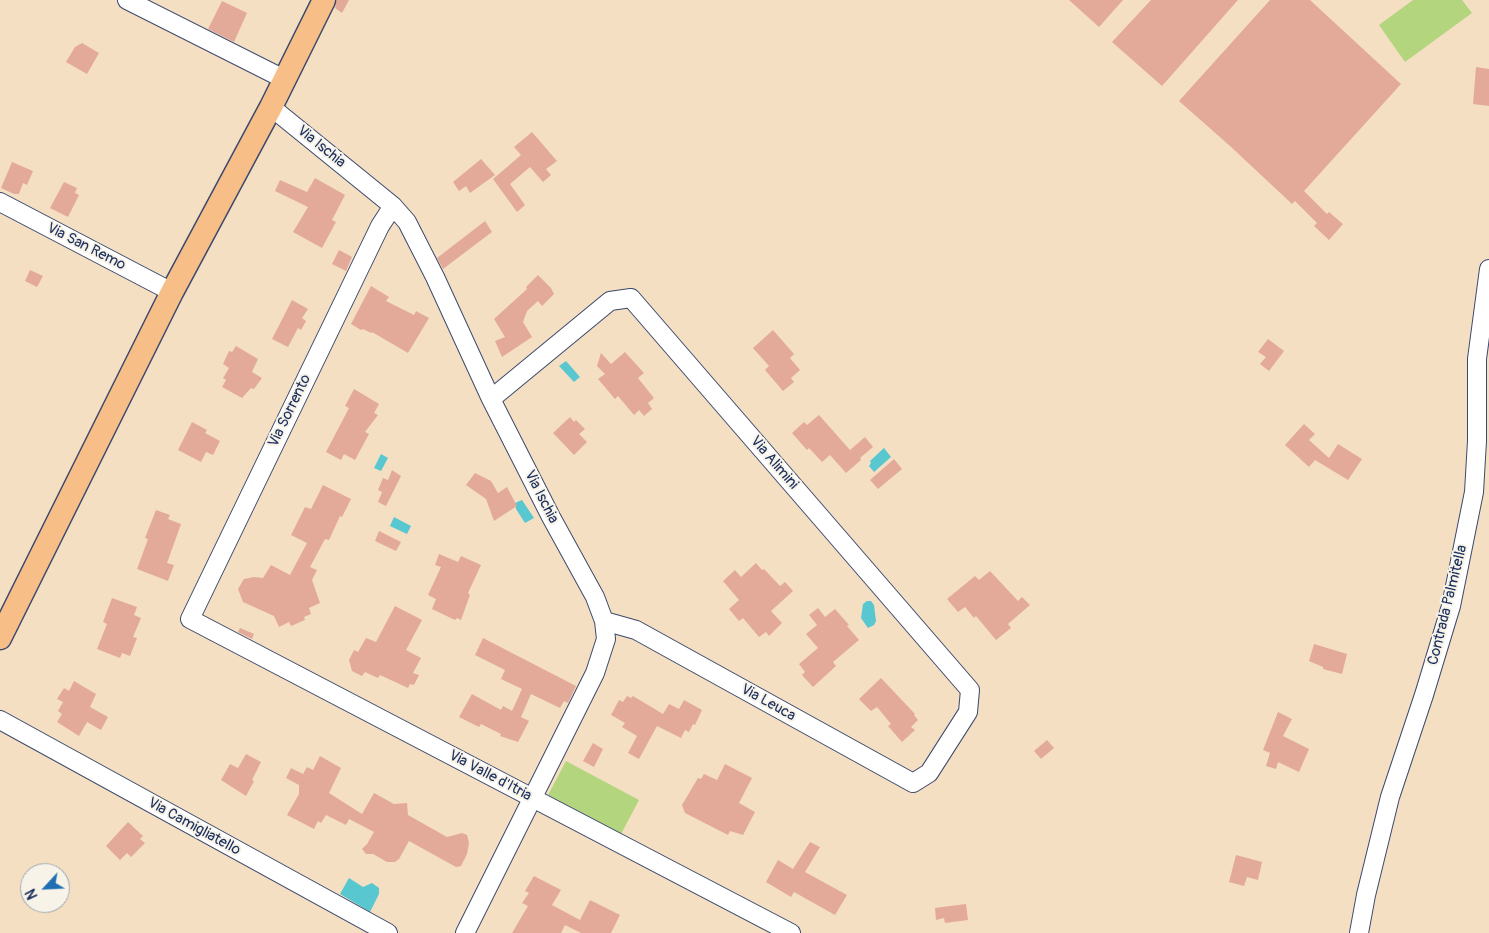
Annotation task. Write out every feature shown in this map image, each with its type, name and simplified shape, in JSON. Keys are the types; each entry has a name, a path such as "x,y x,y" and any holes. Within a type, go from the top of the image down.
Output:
{"main road":[{"path":"0,638 172,292 271,107 324,0"}],"street":[{"path":"127,0 284,79"},
{"name":"Via Ischia","path":"271,107 393,206 406,222 435,277 491,399 551,517 595,597 604,621 606,639 595,673 465,933"},
{"name":"Via San Remo","path":"0,202 172,292"},
{"name":"Via Sorrento","path":"190,619 376,235 393,206"},
{"name":"Contrada Palmitella","path":"1359,933 1366,895 1390,797 1451,606 1474,492 1477,441 1477,359 1489,269"},
{"name":"Via Alimini","path":"491,399 610,301 631,298 970,690 968,712 929,773"},
{"name":"Via Valle d'Itria","path":"190,619 791,933"},
{"name":"Via Leuca","path":"604,621 636,630 913,782 929,773"},
{"name":"Via Camigliatello","path":"0,720 388,933"}],"green space":[{"path":"1413,0 1462,0 1472,13 1405,62 1379,25"},
{"path":"566,761 639,800 620,836 547,797"}],"water":[{"path":"566,361 580,377 574,382 559,366"},
{"path":"884,448 891,457 874,472 869,466 870,461"},
{"path":"381,454 388,458 381,471 374,468"},
{"path":"522,500 534,518 525,523 516,509 515,503"},
{"path":"394,517 411,526 407,534 390,526"},
{"path":"871,601 874,605 876,621 874,625 868,628 861,618 863,604"},
{"path":"349,878 363,887 372,883 379,888 379,894 370,912 340,894"}],"building":[{"path":"337,0 349,0 342,13 335,8"},
{"path":"1069,0 1123,0 1099,27"},
{"path":"1151,0 1238,0 1162,86 1112,42"},
{"path":"1270,0 1310,0 1401,84 1304,191 1327,214 1329,212 1343,224 1329,240 1314,226 1317,223 1295,201 1292,204 1179,101"},
{"path":"222,1 247,13 234,42 208,29"},
{"path":"82,43 99,53 87,74 66,62 75,47"},
{"path":"1476,67 1489,69 1489,106 1473,104"},
{"path":"532,132 557,161 546,169 551,175 543,182 530,167 510,184 525,205 517,212 493,179 521,155 514,147"},
{"path":"481,159 495,175 470,193 466,186 459,191 453,182"},
{"path":"12,162 33,171 27,185 23,183 19,194 14,194 1,188"},
{"path":"315,178 345,195 332,220 336,222 322,248 293,232 308,207 275,191 280,180 307,192"},
{"path":"64,182 77,188 75,193 79,195 68,217 50,208"},
{"path":"485,221 492,232 443,269 437,258"},
{"path":"339,250 352,257 346,271 332,264"},
{"path":"30,270 43,276 37,287 25,281"},
{"path":"538,275 551,288 554,294 542,306 538,301 527,311 523,322 532,337 502,357 495,341 505,337 494,319 527,289 526,287"},
{"path":"371,286 389,297 386,301 414,315 416,311 429,318 408,353 372,332 361,330 351,324"},
{"path":"292,300 308,309 302,318 306,321 301,330 298,328 288,347 272,339"},
{"path":"773,330 794,354 790,358 800,370 791,378 794,382 783,391 765,370 769,366 753,348"},
{"path":"1268,339 1284,351 1269,371 1260,364 1266,357 1258,352"},
{"path":"236,346 258,359 252,372 262,378 254,389 251,388 242,398 222,387 226,380 223,378 229,368 223,364 229,351 232,352"},
{"path":"625,352 644,373 638,378 654,398 648,403 652,409 644,416 639,410 634,415 618,396 615,399 598,379 605,374 597,366 601,353 611,364"},
{"path":"354,389 379,404 374,413 378,415 365,432 369,434 355,460 344,454 341,460 326,452 349,408 345,406"},
{"path":"819,415 850,450 865,437 873,447 846,473 830,455 822,462 809,448 807,450 792,433 804,422 807,425"},
{"path":"570,417 585,429 579,434 587,442 574,455 553,433"},
{"path":"192,422 207,430 205,433 220,441 213,455 206,452 201,462 178,450"},
{"path":"1304,424 1315,434 1309,440 1329,458 1338,444 1362,459 1348,480 1315,460 1309,467 1285,445"},
{"path":"894,459 902,469 878,489 870,480"},
{"path":"392,470 401,476 386,506 378,502 382,492 378,490 383,478 388,480"},
{"path":"475,473 491,481 498,493 507,487 517,506 494,521 486,499 466,485"},
{"path":"323,485 351,499 342,517 340,516 329,540 325,539 310,567 317,570 312,580 320,603 309,608 311,614 304,617 305,620 291,626 289,622 279,627 274,616 243,602 238,589 244,579 263,578 271,565 290,575 307,543 291,535 305,507 311,509"},
{"path":"156,510 170,515 168,519 181,524 167,563 174,565 168,581 137,569 148,539 145,538"},
{"path":"379,531 401,542 396,551 375,541"},
{"path":"439,554 458,562 461,556 481,565 468,593 470,595 461,620 457,618 455,620 432,609 436,599 428,595 441,567 435,565"},
{"path":"756,563 780,586 785,582 793,591 771,611 782,623 769,636 766,632 759,637 743,618 739,621 729,609 739,600 723,581 735,570 741,577"},
{"path":"990,571 1018,601 1022,597 1030,605 1008,624 1011,628 996,640 976,616 974,618 965,607 958,612 947,599 975,576 979,580"},
{"path":"112,598 137,607 134,615 141,618 133,637 137,638 130,656 122,653 120,658 97,649 107,624 103,622"},
{"path":"395,606 422,620 406,650 421,658 413,673 419,675 414,685 410,684 408,688 380,675 378,678 365,672 362,676 352,671 349,660 354,650 358,652 366,638 376,642"},
{"path":"818,608 825,617 835,609 859,640 833,662 836,666 813,687 802,675 805,672 799,664 818,648 806,634 817,625 809,615"},
{"path":"240,628 254,634 252,639 238,632"},
{"path":"483,638 576,686 568,703 564,701 560,708 531,694 521,717 529,721 518,742 500,736 501,734 481,724 479,727 459,717 472,694 501,710 503,706 512,711 522,689 501,679 505,670 475,655"},
{"path":"1314,644 1347,654 1342,674 1323,669 1323,667 1309,661"},
{"path":"881,678 915,714 918,720 911,727 915,730 902,742 888,726 891,724 877,707 871,711 859,699"},
{"path":"74,681 96,694 90,707 108,717 101,730 87,722 79,736 57,722 62,714 58,711 63,702 57,699 64,688 69,691"},
{"path":"627,696 631,698 633,696 663,714 669,704 679,709 684,700 702,710 695,725 693,724 689,732 685,730 681,738 657,726 639,759 628,753 637,736 622,727 625,723 611,715 619,700 623,702"},
{"path":"1278,712 1292,719 1283,736 1309,749 1299,772 1278,762 1276,769 1266,766 1270,753 1263,750"},
{"path":"1047,740 1054,748 1041,759 1034,751"},
{"path":"593,743 603,749 594,767 583,761"},
{"path":"246,754 261,762 246,796 221,780 230,764 238,768"},
{"path":"320,756 341,768 329,793 362,814 374,793 394,804 407,803 408,815 447,837 462,833 467,835 469,843 467,854 461,866 456,867 409,841 399,859 395,862 387,862 373,854 366,854 362,849 374,832 349,819 346,825 326,815 321,823 318,821 314,829 287,815 299,794 299,785 286,778 291,768 303,774 307,767 313,770"},
{"path":"725,764 752,778 739,803 755,812 743,835 730,831 728,835 685,813 682,805 698,778 701,779 704,774 717,780"},
{"path":"128,822 143,836 140,839 145,843 131,857 127,853 120,860 106,846"},
{"path":"810,842 820,847 805,872 847,895 835,915 794,892 791,897 766,882 778,860 793,869"},
{"path":"1236,855 1262,862 1258,880 1247,877 1244,886 1229,882"},
{"path":"534,876 561,890 552,905 580,920 590,900 620,915 611,933 581,933 565,925 561,933 512,933 528,906 522,903 529,893 525,891"},
{"path":"966,904 968,920 945,923 944,918 936,920 935,908"}]}
